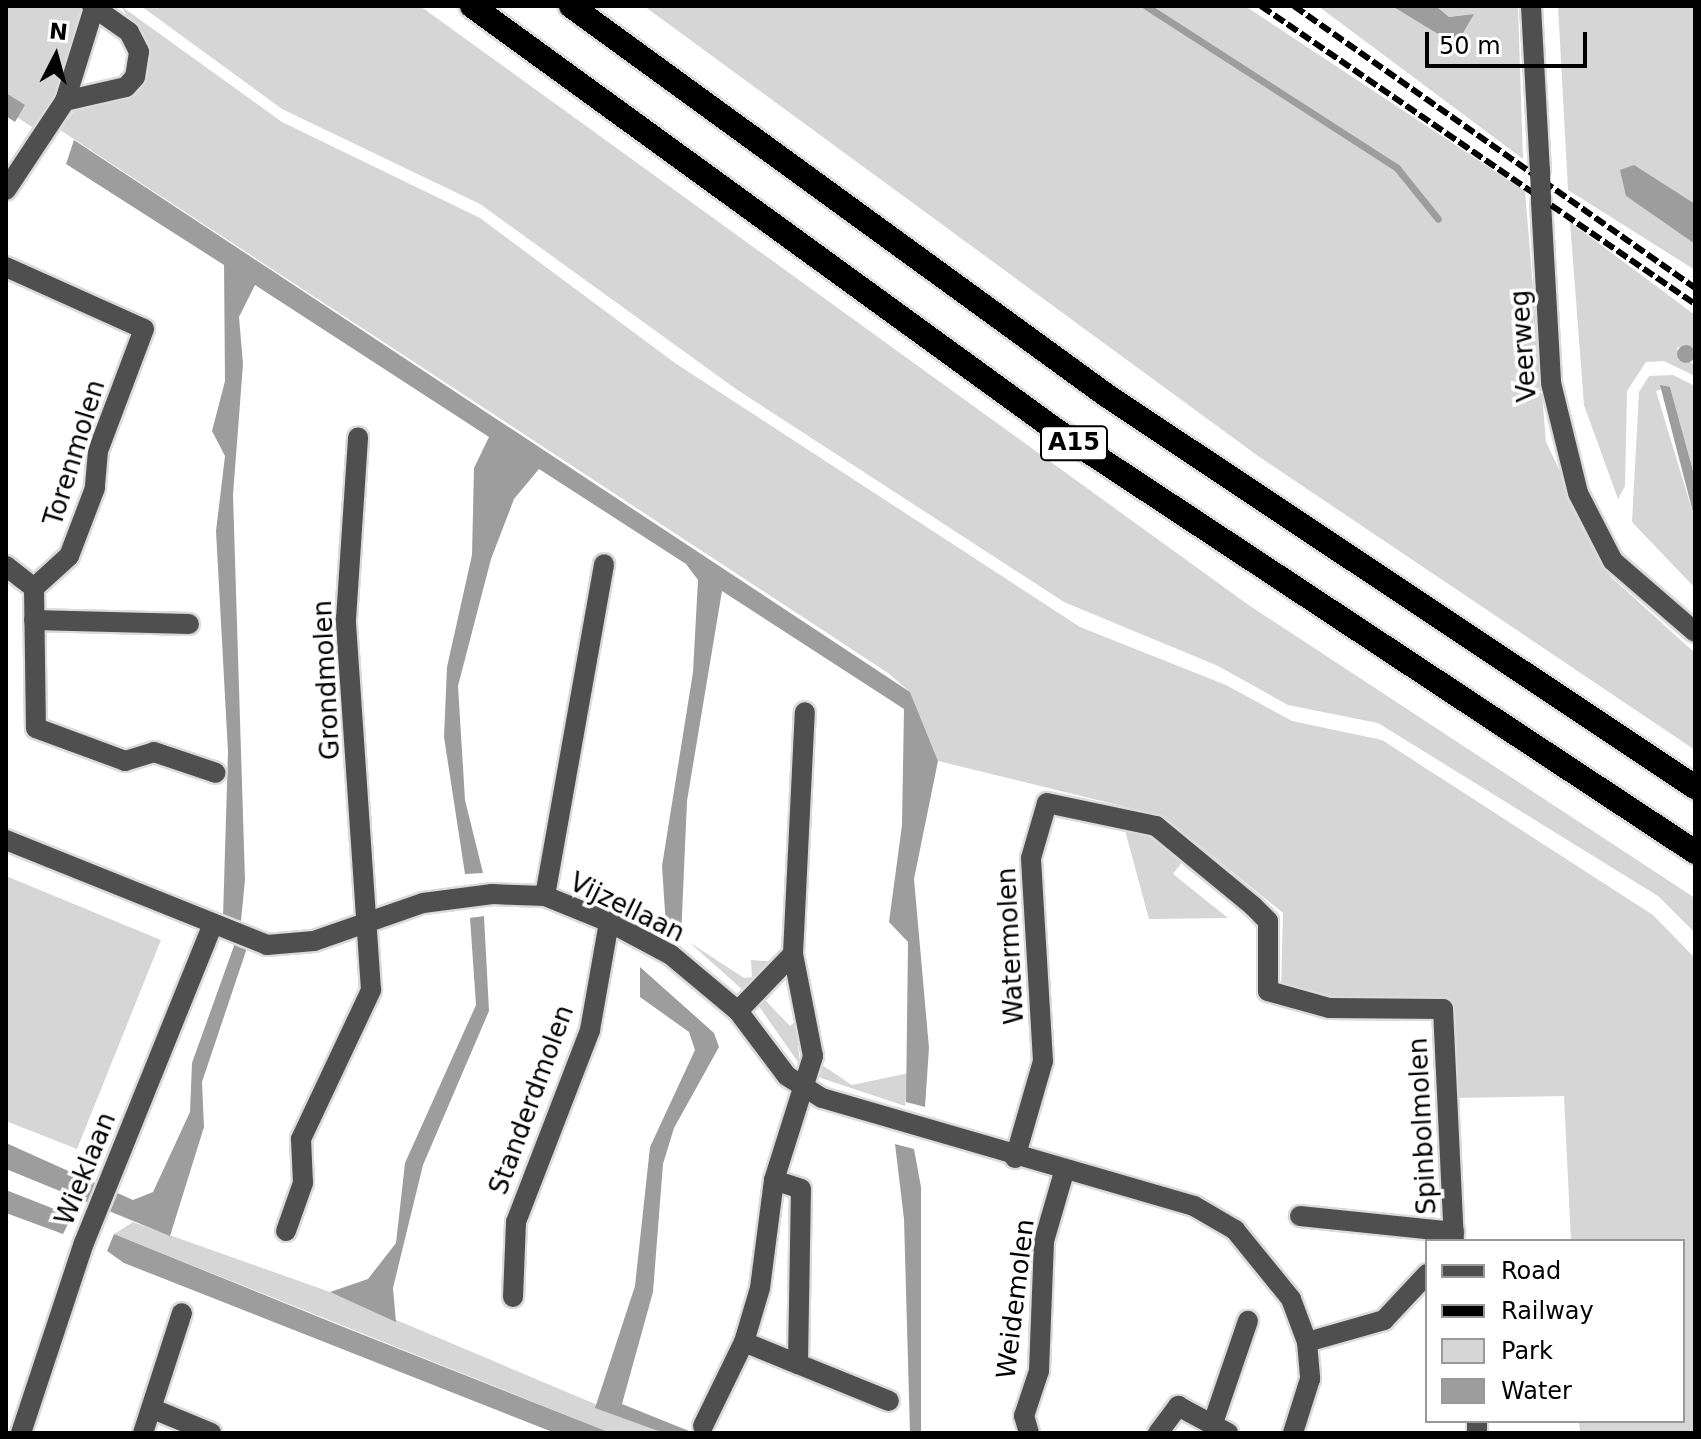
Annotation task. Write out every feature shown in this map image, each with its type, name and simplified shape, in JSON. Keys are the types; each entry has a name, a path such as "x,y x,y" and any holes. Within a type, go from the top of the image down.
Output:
{"highway":[{"name":"A15","path":"472,6 1053,428 1695,852"},
{"name":"A15","path":"571,6 1106,395 1695,787"}],"street":[{"name":"Veerweg","path":"1531,6 1551,383 1578,493 1613,561 1695,632"},
{"path":"6,190 65,101 93,7 129,32 139,52 135,77 126,87 65,101"},
{"name":"Torenmolen","path":"6,267 144,329 98,451 95,488 69,556 34,588"},
{"name":"Grondmolen","path":"358,437 346,619 370,921"},
{"path":"545,896 604,564"},
{"path":"6,566 34,588 36,728 125,761 154,752 216,773"},
{"path":"34,620 189,624"},
{"path":"703,1426 744,1342 760,1288 774,1180 813,1056 793,954 805,712"},
{"name":"Watermolen","path":"1015,1158 1043,1061 1031,858 1047,803 1156,826 1253,906 1268,921 1268,991 1329,1008 1443,1009"},
{"name":"Vijzellaan","path":"6,840 211,929 267,945 314,941 370,921 456,897 545,896 609,922 671,955 738,1011 805,1088 921,1130 1194,1206 1235,1230 1291,1299 1307,1342 1310,1379 1293,1433"},
{"path":"286,1231 303,1183 301,1139 371,990 370,921"},
{"name":"Standerdmolen","path":"513,1297 516,1222 590,1030 609,922"},
{"name":"Wieklaan","path":"21,1433 84,1243 211,929"},
{"path":"738,1011 793,954"},
{"name":"Spinbolmolen","path":"1443,1009 1454,1236"},
{"name":"Weidemolen","path":"1029,1433 1024,1416 1039,1371 1044,1241 1064,1172"},
{"path":"774,1180 801,1189 798,1364"},
{"path":"1300,1216 1454,1236"},
{"path":"1307,1342 1384,1320 1425,1276"},
{"path":"143,1433 182,1313"},
{"path":"1158,1433 1178,1406 1221,1428 1248,1321"},
{"path":"744,1342 889,1401"},
{"path":"153,1409 211,1433"}],"green space":[{"path":"6,6 102,6 62,91 35,129 6,110"},
{"path":"121,6 282,122 480,218 675,363 1080,627 1226,685 1292,721 1382,740 1653,915 1695,958 1695,1433 1580,1433 1579,1423 1685,1423 1685,1239 1571,1239 1564,1096 1453,1098 1451,1003 1324,1001 1281,989 1283,913 1189,837 1138,810 938,761 910,692 888,673 60,130 74,111 115,102 144,79 149,51"},
{"path":"141,6 420,6 1250,606 1695,898 1695,933 1658,896 1378,723 1288,705 1218,666 1064,602 736,389 480,204 282,109"},
{"path":"644,6 1245,6 1525,191 1546,442 1611,577 1695,653 1695,750 1258,456"},
{"path":"1318,6 1392,6 1455,44 1473,14 1449,17 1436,6 1518,6 1523,159"},
{"path":"1558,6 1695,6 1695,204 1684,197 1626,196 1695,244 1695,270 1568,190"},
{"path":"1570,222 1695,315 1695,350 1677,347 1679,358 1695,364 1695,376 1664,361 1646,362 1627,391 1625,486 1618,499 1584,405"},
{"path":"1673,375 1695,386 1695,478 1670,387 1656,391 1695,520 1695,588 1632,522 1639,392 1649,376"},
{"path":"1124,827 1148,832 1183,861 1173,874 1228,918 1149,919"},
{"path":"6,876 161,940 77,1149 6,1121"},
{"path":"689,942 744,978 752,977 751,960 777,962 745,992"},
{"path":"764,999 790,1026 796,1021 800,1065 758,1005"},
{"path":"819,1063 852,1085 909,1073 905,1106 821,1078 812,1073"},
{"path":"133,1222 330,1292 664,1433 611,1433 114,1234"}],"water":[{"path":"1392,6 1436,6 1449,17 1474,14 1456,45"},
{"path":"6,93 25,105 15,122 6,116"},
{"path":"74,140 910,692 938,761 914,879 929,1048 925,1107 906,1102 908,942 889,922 902,825 904,709 722,591 687,801 681,938 666,927 662,866 693,672 698,580 686,564 539,469 514,499 491,559 458,686 465,800 483,873 465,874 444,737 447,667 472,555 474,468 489,437 255,285 239,317 243,364 233,495 245,880 241,921 223,917 228,752 216,531 225,456 212,431 225,381 224,265 66,164"},
{"path":"1634,165 1695,204 1695,244 1626,196 1620,170"},
{"path":"1686,345 1695,354 1686,363 1677,354"},
{"path":"1660,385 1670,387 1695,478 1695,520"},
{"path":"484,916 489,1011 423,1165 393,1288 396,1322 330,1292 368,1279 396,1243 405,1163 476,1005 470,918"},
{"path":"235,943 248,945 202,1082 204,1127 170,1236 6,1169 6,1143 133,1200 153,1192 190,1112 192,1063"},
{"path":"640,967 714,1033 719,1047 674,1128 663,1164 653,1292 622,1404 694,1433 664,1433 595,1408 635,1286 650,1147 695,1050 689,1032 640,997"},
{"path":"895,1144 914,1149 921,1187 921,1433 910,1433 904,1219"},
{"path":"6,1190 72,1216 63,1234 6,1213"},
{"path":"114,1234 611,1433 555,1433 124,1263 107,1251"}],"waterway":[{"path":"1146,6 1397,168 1438,219"}],"railway":[{"path":"1261,6 1695,304"},
{"path":"1294,6 1695,288"}]}
